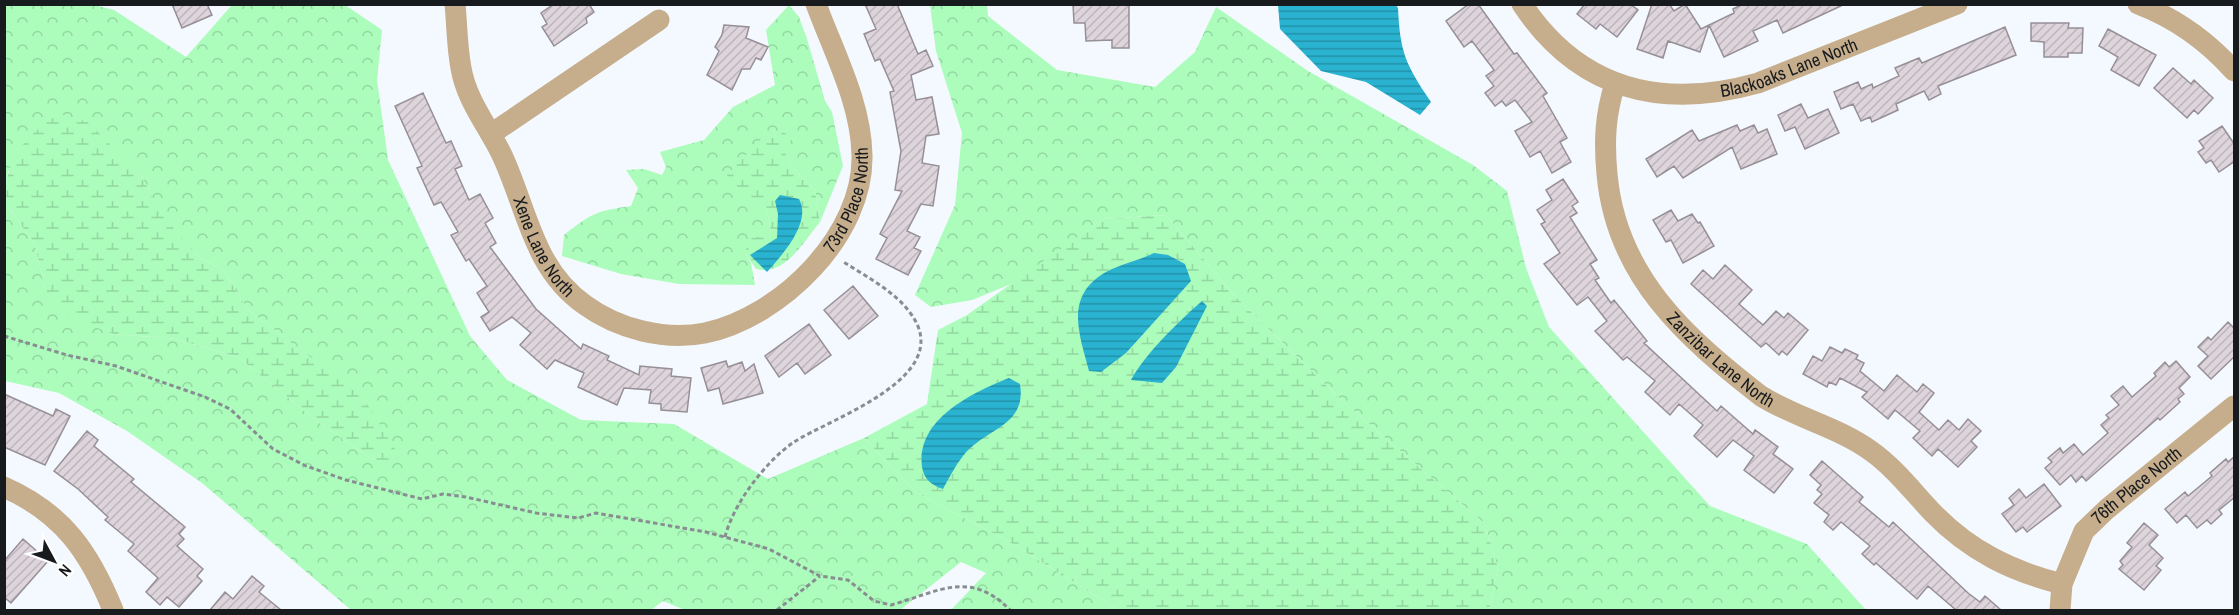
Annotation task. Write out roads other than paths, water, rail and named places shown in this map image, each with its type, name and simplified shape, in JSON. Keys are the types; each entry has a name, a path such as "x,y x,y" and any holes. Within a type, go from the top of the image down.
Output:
{"street":[{"name":"Xene Lane North","path":"455,4 461,68 469,97 502,154 536,247 546,265 571,293 599,314 631,328 672,334 705,333"},
{"name":"73rd Place North","path":"705,333 745,318 764,307 801,279 828,251 842,231 853,208 861,182 861,133 854,107 816,4"},
{"path":"1522,4 1546,37 1564,53 1615,84"},
{"name":"Blackoaks Lane North","path":"1615,84 1667,96 1697,96 1729,92 1758,84 1958,4"},
{"path":"2138,4 2178,23 2204,42 2235,71"},
{"path":"490,134 659,20"},
{"name":"Zanzibar Lane North","path":"1615,84 1605,122 1605,150 1614,217 1624,247 1637,272 1674,320 1761,396 1871,451 1964,542 2014,570 2062,584"},
{"name":"76th Place North","path":"2062,584 2085,531 2107,509 2235,406"},
{"path":"4,487 50,515 81,545 94,566 113,610"},
{"path":"2060,610 2062,584"}],"water":[{"path":"1278,5 1396,5 1400,36 1406,58 1431,102 1420,115 1366,82 1321,71 1280,29"},
{"path":"780,195 799,199 802,218 794,237 767,272 750,255 777,238 778,214 775,201"},
{"path":"1154,253 1168,255 1185,264 1191,281 1126,353 1101,372 1089,371 1078,316 1084,292 1106,272"},
{"path":"1202,301 1207,306 1176,367 1162,383 1131,380 1154,349"},
{"path":"1009,378 1020,384 1020,398 1011,418 963,456 943,489 932,483 923,471 922,450 937,422 964,400"}]}
